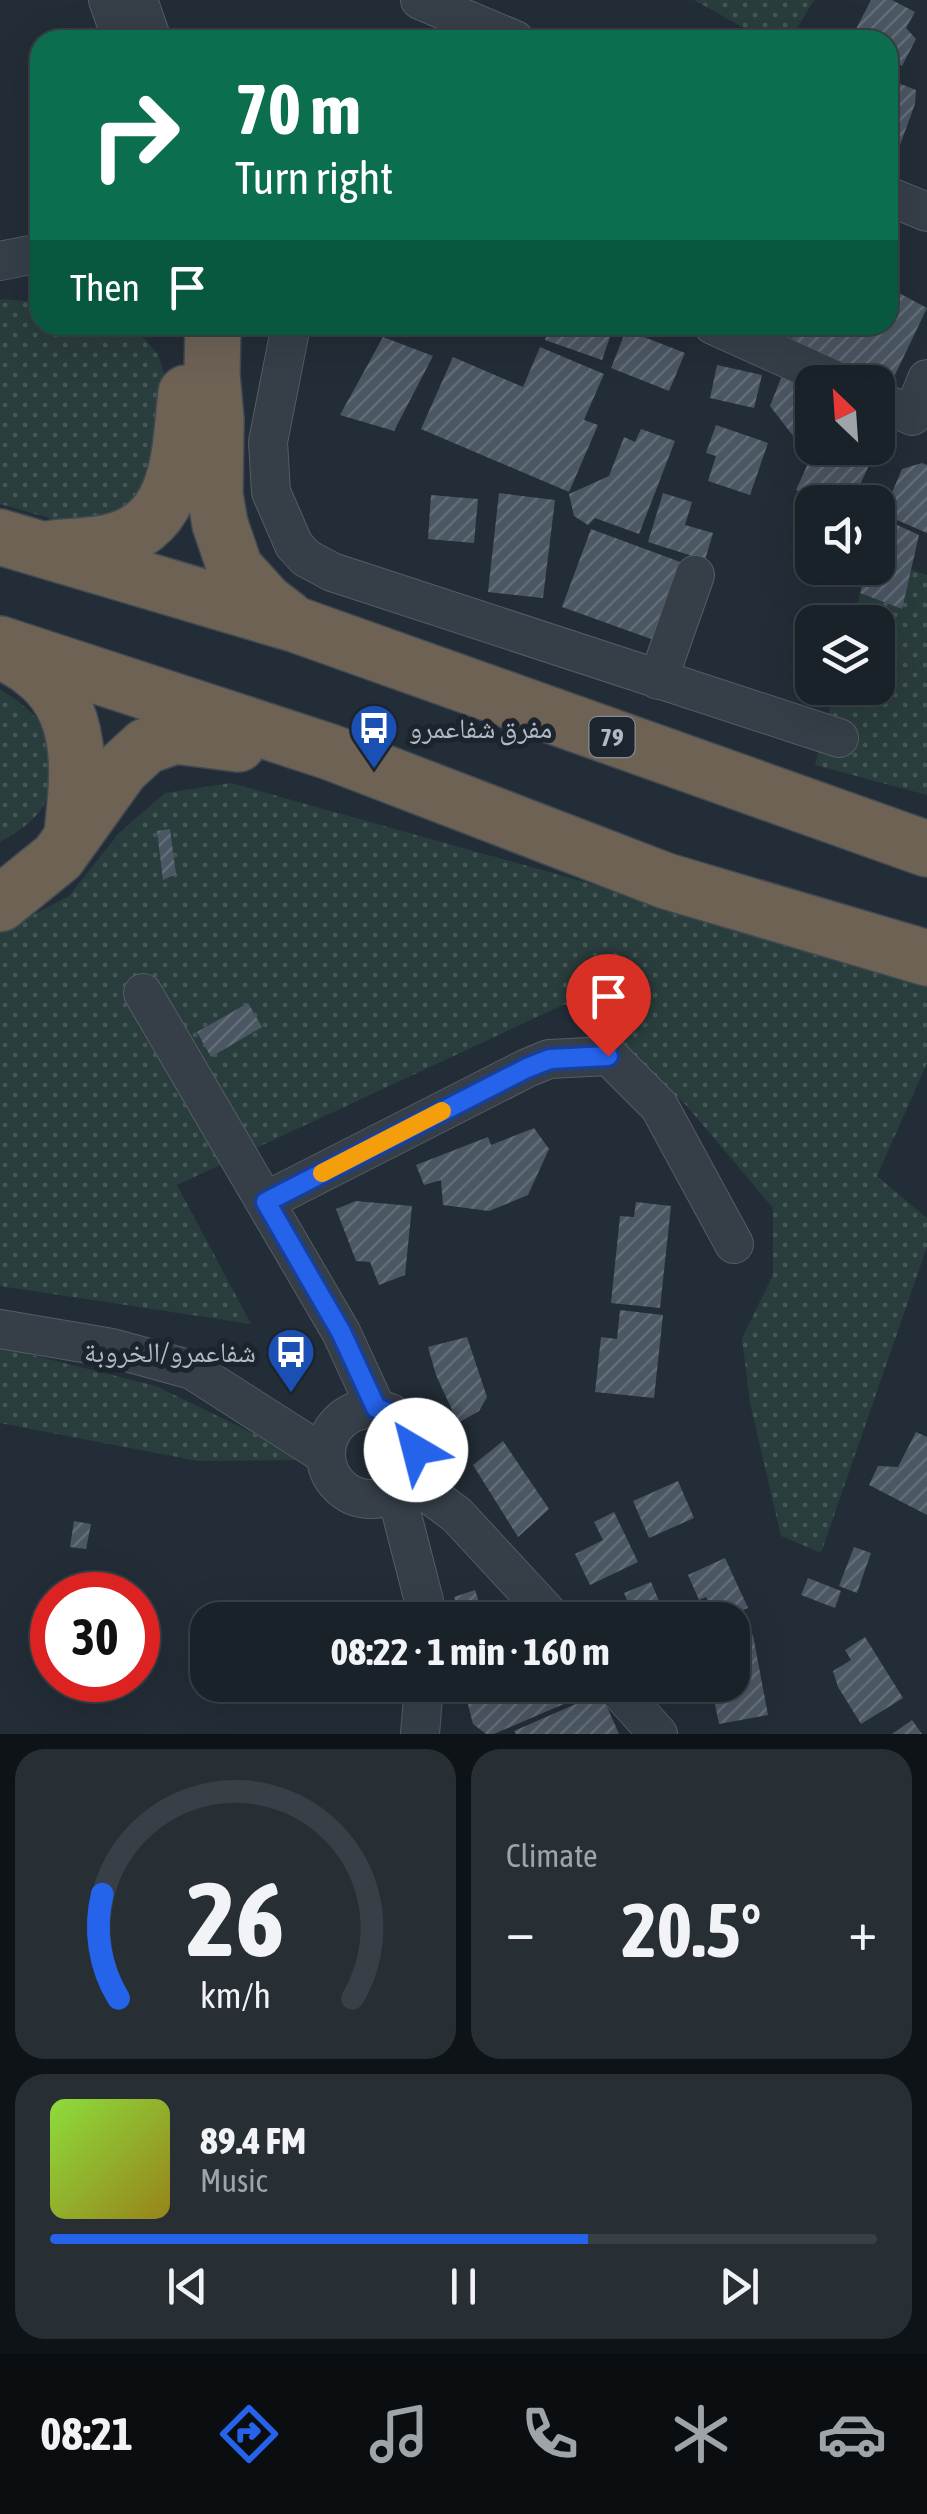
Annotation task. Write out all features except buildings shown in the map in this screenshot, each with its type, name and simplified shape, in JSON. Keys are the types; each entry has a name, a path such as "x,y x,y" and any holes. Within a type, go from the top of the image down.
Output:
{"highway":[{"path":"19,543 112,541 145,525 162,508 180,458 191,335"},
{"path":"195,335 212,374 216,419 214,495 235,568 266,602 297,626"},
{"name":"79","path":"19,543 297,626 927,849"},
{"path":"0,647 330,752 666,882 927,958"},
{"path":"0,647 36,672 64,708 79,767 72,838"},
{"path":"9,889 58,857 121,768 146,746 175,736 330,752"}],"street":[{"path":"108,0 118,30"},
{"path":"138,0 148,30"},
{"path":"420,0 491,30"},
{"path":"898,200 927,212"},
{"path":"0,264 30,256"},
{"path":"0,264 30,269"},
{"path":"289,335 268,442 272,492 294,545 306,558 332,572 839,738"},
{"path":"735,335 801,365"},
{"path":"895,408 912,416 927,380"},
{"path":"658,680 695,575"},
{"path":"143,993 341,1332 376,1408"},
{"path":"266,1202 527,1068 550,1059 608,1056 659,1106 734,1244"},
{"path":"0,1329 112,1348 192,1370 325,1456"},
{"path":"376,1408 391,1413 412,1434 415,1465 402,1486 383,1497 356,1497 334,1481 328,1469 328,1440 346,1416 376,1408"},
{"path":"402,1486 424,1602"},
{"path":"402,1486 457,1515 537,1602"},
{"path":"420,1734 423,1702"},
{"path":"629,1702 658,1734"}],"green space":[{"path":"694,0 814,0 796,30 747,30"},
{"path":"0,299 30,301 30,335 143,337 158,354 167,382 163,467 134,515 74,525 0,504"},
{"path":"895,565 927,575 927,795 815,765 831,705 895,705 895,605 857,605 862,585 895,585"},
{"path":"0,689 28,709 41,725 50,767 42,808 29,823 0,842"},
{"path":"231,783 927,978 927,1063 877,1176 927,1218 927,1247 821,1553 781,1536 750,1403 742,1338 773,1275 773,1208 685,1104 565,1004 177,1185 251,1324 0,1286 0,932 69,896 119,833 165,793"},
{"path":"0,1347 156,1386 308,1460 198,1461 0,1423"}],"slow traffic":[{"path":"322,1173 442,1111"}],"place":[{"name":"مفرق شفاعمرو","path":"374,770"},
{"name":"شفاعمرو/الخروبة","path":"291,1394"}],"route":[{"path":"416,1450 412,1434 403,1422 376,1408 341,1332 266,1202 527,1068 550,1059 608,1056"}]}
